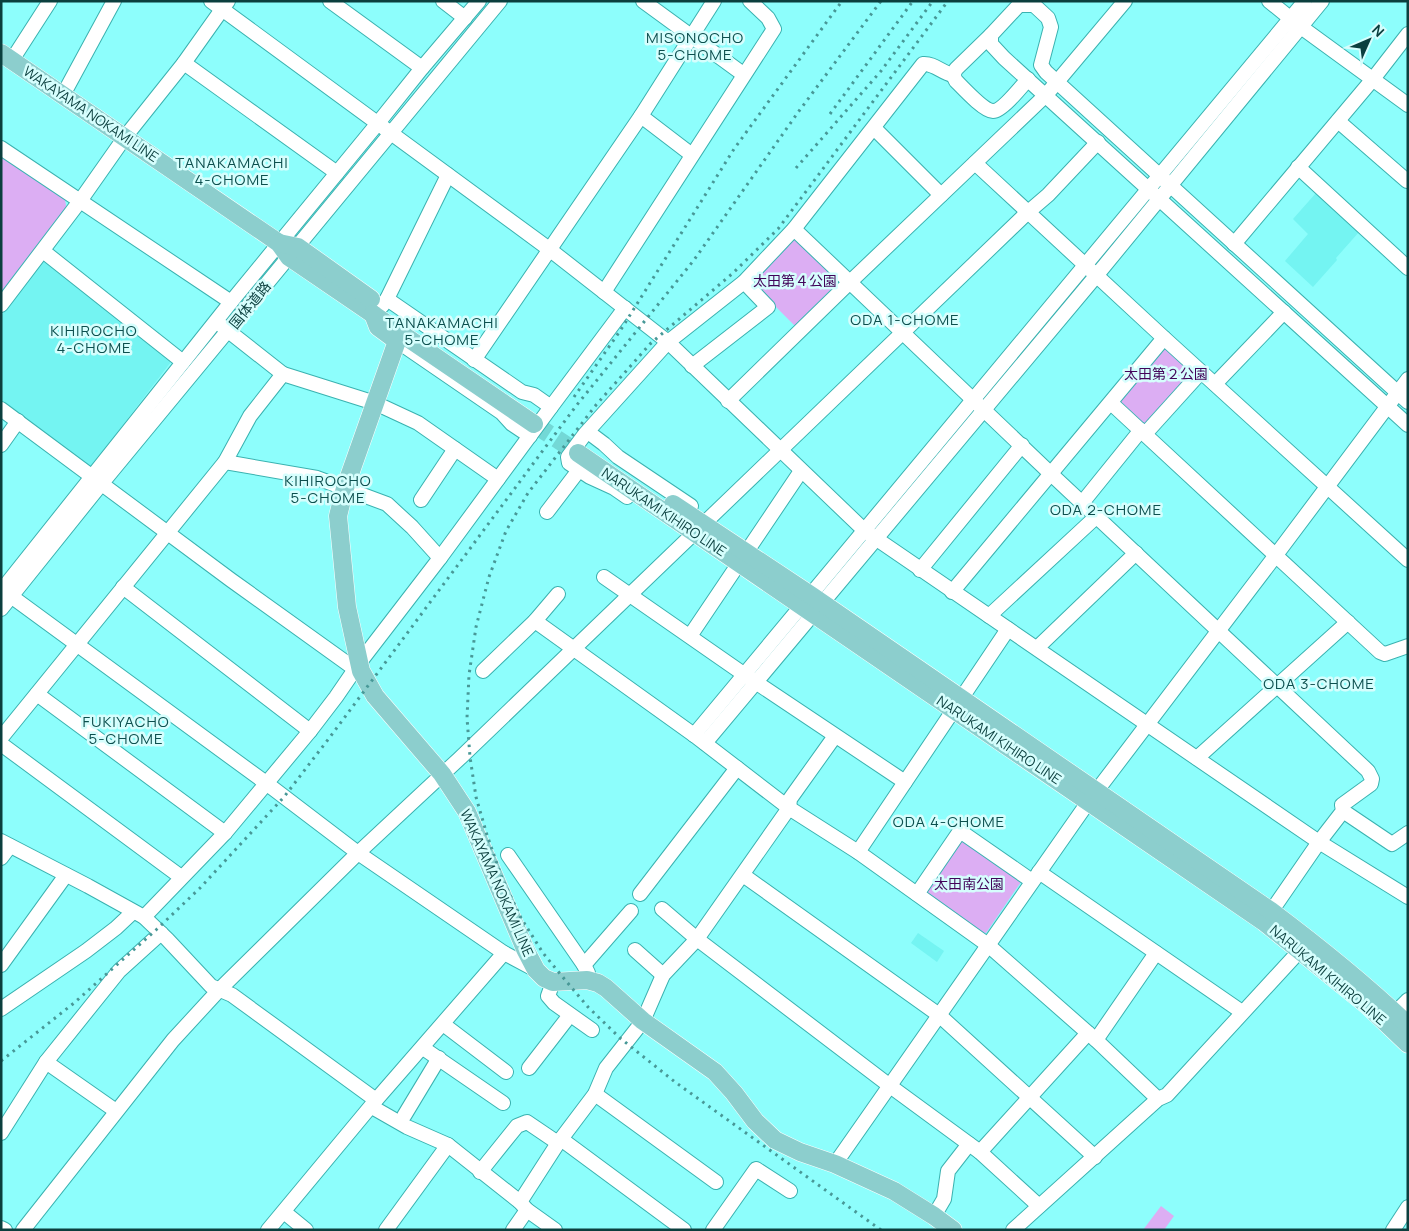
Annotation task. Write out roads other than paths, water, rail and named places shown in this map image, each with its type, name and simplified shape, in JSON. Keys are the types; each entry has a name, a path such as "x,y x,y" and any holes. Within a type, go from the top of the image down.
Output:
{"main road":[{"name":"WAKAYAMA NOKAMI LINE","path":"6,57 288,249 381,307 378,327 397,341 345,488 338,516 347,607 359,667 375,696 442,774 468,812 525,949 536,970 544,978 553,982"},
{"path":"381,307 539,421"},
{"name":"NARUKAMI KIHIRO LINE","path":"582,450 813,605 1268,916 1305,945 1377,995 1401,1019"},
{"name":"NARUKAMI KIHIRO LINE","path":"1305,945 1408,1044"},
{"path":"553,982 586,973 643,1021 715,1072 734,1093 754,1122 775,1140 800,1152 835,1164 894,1191 953,1230"}],"street":[{"path":"6,57 50,1"},
{"path":"63,95 114,1"},
{"path":"330,1 422,68"},
{"path":"442,1 465,18"},
{"name":"国体道路","path":"1,609 4,592 98,480 229,331 288,249 337,173 478,1"},
{"name":"国体道路","path":"98,480 183,362 231,302 288,249 390,133 500,1"},
{"path":"643,1 744,74"},
{"path":"474,360 641,116 714,1"},
{"path":"604,292 774,29 768,18 750,1"},
{"path":"728,401 1046,95 1125,1"},
{"path":"1268,1 1295,23 1408,105"},
{"path":"1295,23 1305,1"},
{"path":"979,404 1096,276 1165,181 1295,23 1322,1"},
{"path":"953,75 956,69 1019,5 1034,3 1048,18 1051,27 1041,65 1057,82 1408,402"},
{"path":"1,305 80,201 125,137 184,64 221,4 390,133 550,249 668,342 870,535 1319,842 1408,897"},
{"path":"1234,244 1373,79 1408,34"},
{"path":"991,35 991,44 1004,58 1408,425"},
{"path":"548,512 582,450 668,342 744,282 794,229 923,64 929,63 945,74 953,75"},
{"path":"184,64 337,173"},
{"path":"953,75 956,81 986,109 993,111 1000,108 1028,79"},
{"path":"641,116 692,155"},
{"path":"1338,121 1408,180"},
{"path":"874,128 941,194"},
{"path":"23,1230 172,1040 219,990 358,854 1048,195 1098,142"},
{"path":"1,148 231,302"},
{"path":"975,164 1327,488 1408,560"},
{"path":"1298,167 1408,268"},
{"path":"448,175 381,307 474,360 522,392 534,395 539,421"},
{"path":"700,739 979,404 1086,265 1155,194"},
{"path":"794,229 1050,473 1368,771 1372,778 1371,784 1342,805 1343,811 1392,844 1408,832"},
{"path":"43,251 183,362"},
{"path":"692,366 768,306 744,282"},
{"path":"1,1010 116,928 138,915 181,877 225,832 310,731 359,667 539,421 625,308"},
{"path":"1215,384 1284,312"},
{"path":"216,320 283,374 375,403 418,423 498,479"},
{"path":"952,592 1164,338"},
{"path":"397,341 502,413 512,424 539,421"},
{"path":"1082,503 1143,432 1201,372"},
{"path":"1,738 225,462 250,416 283,374"},
{"path":"835,1164 1093,796 1408,379"},
{"path":"1111,403 1380,652 1386,654 1408,646"},
{"path":"1,409 167,533 359,667"},
{"path":"1,445 18,422"},
{"path":"920,570 1022,445"},
{"path":"421,500 455,449"},
{"path":"225,462 317,478 387,504 412,527 440,558"},
{"path":"690,636 801,471"},
{"path":"989,616 1097,516"},
{"path":"1037,648 1136,553"},
{"path":"604,577 904,782"},
{"path":"123,587 310,731"},
{"path":"4,592 78,644 266,783 358,854 504,954 536,970"},
{"path":"483,671 535,621 558,594"},
{"path":"535,621 700,739 789,808 858,852 988,945 1092,1037 1158,1099"},
{"path":"1198,758 1348,622"},
{"path":"858,852 1008,629"},
{"path":"37,694 225,832"},
{"path":"513,1230 523,1206 560,1141 595,1094 606,1068 643,1021 663,976 696,939 743,875 789,808 790,799 835,736"},
{"path":"1,744 181,877"},
{"path":"640,894 737,768"},
{"path":"1268,916 1319,842 1343,811"},
{"path":"917,894 960,831 1036,876 1156,953 1242,1012"},
{"path":"1,858 6,844 138,915 161,933 211,986 232,995 407,1127 448,1145 555,1230"},
{"path":"508,855 586,973 631,911"},
{"path":"1,965 66,875"},
{"path":"743,875 939,1015 1095,1157"},
{"path":"662,909 696,939 975,1148 1039,1206"},
{"path":"1,1133 46,1062 119,971 161,933"},
{"path":"1013,1230 1158,1099 1167,1095 1305,945"},
{"path":"635,950 663,976"},
{"path":"934,1216 944,1199 948,1171 975,1148 1092,1037 1156,953"},
{"path":"268,1230 374,1103 504,954"},
{"path":"553,982 548,996 554,1003 592,1030"},
{"path":"1401,1019 1408,1000"},
{"path":"529,1068 570,1015"},
{"path":"443,1024 506,1072"},
{"path":"423,1048 503,1103"},
{"path":"404,1116 439,1058"},
{"path":"46,1062 116,1111"},
{"path":"595,1094 716,1182"},
{"path":"480,1172 517,1126 527,1122 560,1141 684,1230"},
{"path":"390,1228 448,1145"},
{"path":"713,1230 756,1169 790,1191"},
{"path":"1393,1230 1408,1207"},
{"path":"284,1212 306,1230"},
{"path":"1,1228 5,1230"}],"tunnel":[{"path":"534,424 578,453"}],"railway":[{"path":"574,397 620,331 734,149 842,1"},
{"path":"1,1061 74,1003 157,929 200,888 284,797 576,406 694,260 799,111 881,1"},
{"path":"830,114 913,1"},
{"path":"796,168 881,71 933,1"},
{"path":"881,1230 675,1082 620,1038 588,1007 543,953 521,918 502,878 476,797 467,718 469,675 476,627 489,577 506,531 528,493 596,405 650,344 733,273 778,229 948,1"}],"district":[{"name":"MISONOCHO 5-CHOME","path":"695,46"},
{"name":"TANAKAMACHI 4-CHOME","path":"232,172"},
{"name":"ODA 1-CHOME","path":"905,320"},
{"name":"TANAKAMACHI 5-CHOME","path":"442,332"},
{"name":"KIHIROCHO 4-CHOME","path":"94,340"},
{"name":"KIHIROCHO 5-CHOME","path":"328,490"},
{"name":"ODA 2-CHOME","path":"1106,510"},
{"name":"ODA 3-CHOME","path":"1319,684"},
{"name":"FUKIYACHO 5-CHOME","path":"126,730"},
{"name":"ODA 4-CHOME","path":"949,822"}],"park label":[{"name":"太田第４公園","path":"795,281"},
{"name":"太田第２公園","path":"1166,374"},
{"name":"太田南公園","path":"969,884"}]}
